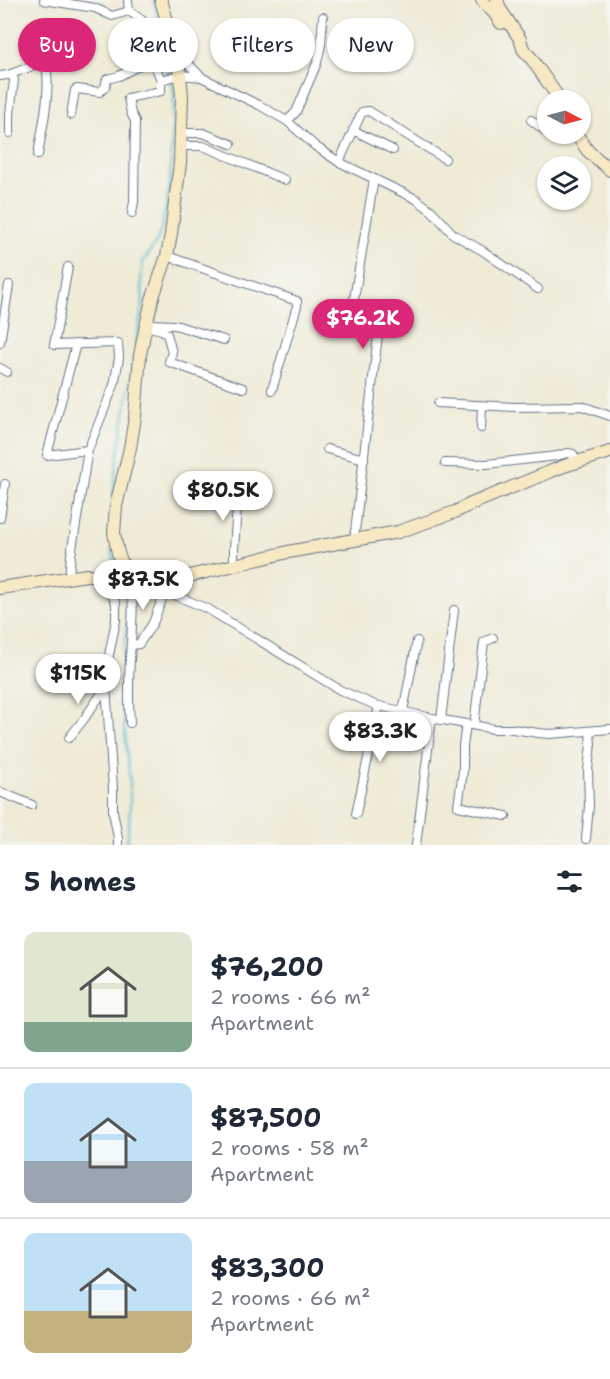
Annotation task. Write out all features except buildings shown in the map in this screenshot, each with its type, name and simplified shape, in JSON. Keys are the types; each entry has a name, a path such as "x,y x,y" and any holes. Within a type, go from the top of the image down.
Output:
{"street":[{"path":"44,0 95,8 112,16 129,11"},
{"path":"128,0 129,11"},
{"path":"160,0 166,18"},
{"path":"492,3 517,45 531,58 553,90"},
{"path":"129,11 139,18"},
{"path":"287,122 297,112 317,63 323,17"},
{"path":"0,76 18,72"},
{"path":"38,155 48,90 48,72"},
{"path":"71,115 75,90 100,92 105,87 107,79 126,72"},
{"path":"132,213 135,122 128,98 161,92 163,80 159,72"},
{"path":"130,723 128,694 132,591 118,553 114,533 116,506 132,438 140,355 152,300 167,256 173,222 180,163 182,96 177,72"},
{"path":"195,72 215,85 259,105 287,122 315,146 339,162 416,199 432,211 453,234 483,251 538,289"},
{"path":"10,133 14,80 12,74"},
{"path":"163,80 177,76 201,77"},
{"path":"339,162 362,112 369,111 444,159"},
{"path":"531,120 537,125"},
{"path":"354,130 393,150"},
{"path":"181,133 203,133 231,144"},
{"path":"583,144 610,170"},
{"path":"180,146 203,146 285,180"},
{"path":"354,540 380,318 353,305 374,179"},
{"path":"167,256 297,301 272,390"},
{"path":"68,267 54,345 118,343 114,385 88,450 69,578"},
{"path":"0,343 9,285"},
{"path":"146,325 175,325 224,340"},
{"path":"146,325 167,334 172,352 169,362 243,388"},
{"path":"76,344 46,455 88,450"},
{"path":"438,404 582,406 610,416"},
{"path":"481,428 482,406"},
{"path":"327,449 364,459"},
{"path":"130,645 139,644 153,623 165,587 189,577 288,552 412,528 578,462 610,452"},
{"path":"445,463 487,464 567,453 573,454 578,462"},
{"path":"234,565 239,479"},
{"path":"0,518 5,484"},
{"path":"102,575 114,596 117,609 106,686 113,811 118,845"},
{"path":"0,588 102,575 165,587 208,609 348,694 379,706 470,725 538,733 590,732 610,729"},
{"path":"416,845 449,661 454,610"},
{"path":"493,638 484,642 470,725 463,746 463,771 458,806 506,816"},
{"path":"403,711 417,641"},
{"path":"69,738 106,686"},
{"path":"356,814 379,706"},
{"path":"586,839 590,732"},
{"path":"0,792 32,805"}],"waterway":[{"path":"153,0 169,76"},
{"path":"135,350 143,301 141,277 143,262 157,241 170,187 174,92 171,81"},
{"path":"113,496 134,356"},
{"path":"111,549 117,573"},
{"path":"121,584 128,605 123,670 124,723 130,782 127,845"}]}
